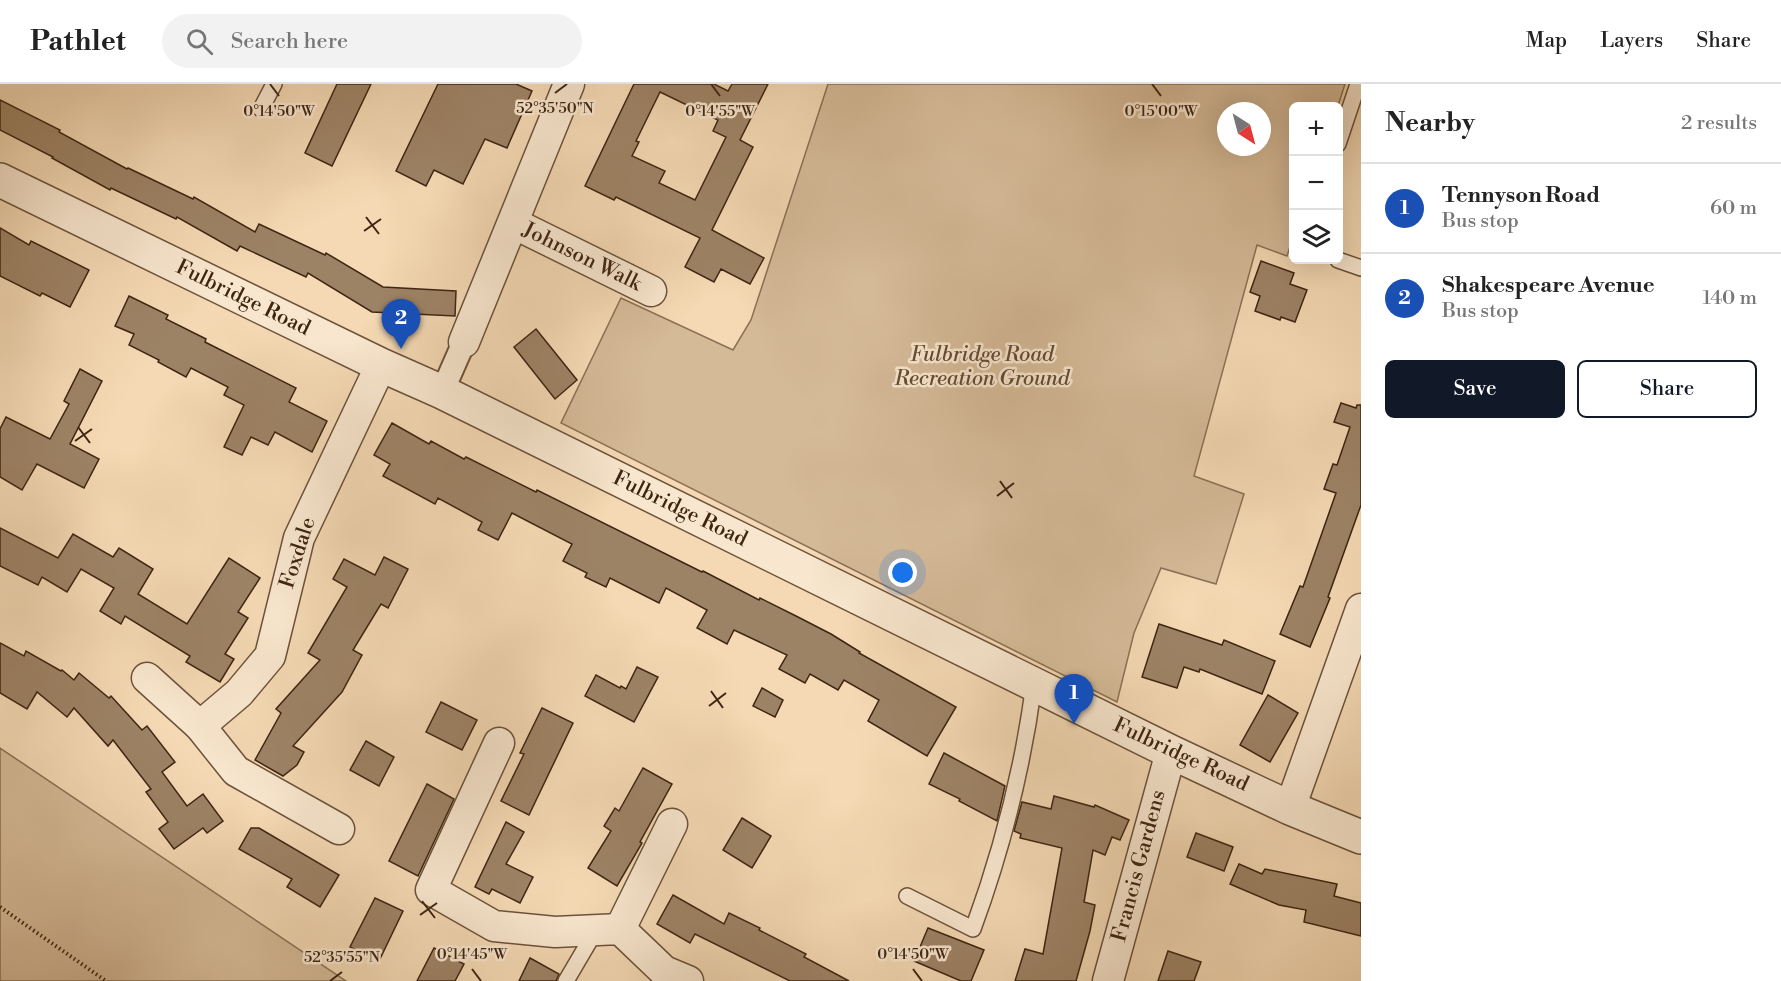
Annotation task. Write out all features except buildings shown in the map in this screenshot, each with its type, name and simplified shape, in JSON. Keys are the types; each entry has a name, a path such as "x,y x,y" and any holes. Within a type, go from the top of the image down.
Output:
{"street":[{"path":"442,392 569,84"},
{"name":"Fulbridge Road","path":"0,180 381,365 442,392 1171,752 1290,808 1361,837"},
{"name":"Johnson Walk","path":"513,223 651,291"},
{"name":"Foxdale","path":"200,726 239,693 270,656 299,538 381,365"},
{"path":"1290,808 1361,609"},
{"path":"147,678 200,726 236,771 339,829"},
{"path":"499,743 431,890 494,926 555,932 608,929 664,970 688,981"},
{"name":"Francis Gardens","path":"1108,981 1171,752"},
{"path":"608,929 672,824"}],"lane":[{"path":"261,109 274,84"},
{"path":"1343,129 1358,84"},
{"path":"1343,262 1361,268"},
{"path":"907,896 973,928 991,879 1026,741 1034,684"},
{"path":"566,981 608,929"}],"path":[{"path":"0,908 106,981"}],"green space":[{"name":"Fulbridge Road Recreation Ground","path":"828,84 1345,84 1339,102 1289,102 1289,250 1287,256 1257,245 1194,476 1244,494 1216,584 1161,568 1134,633 1117,702 561,423 621,298 733,350 751,320"},
{"path":"0,748 346,981 0,981"}],"place":[{"name":"Shakespeare Avenue","path":"401,349"},
{"name":"Tennyson Road","path":"1074,724"}]}
